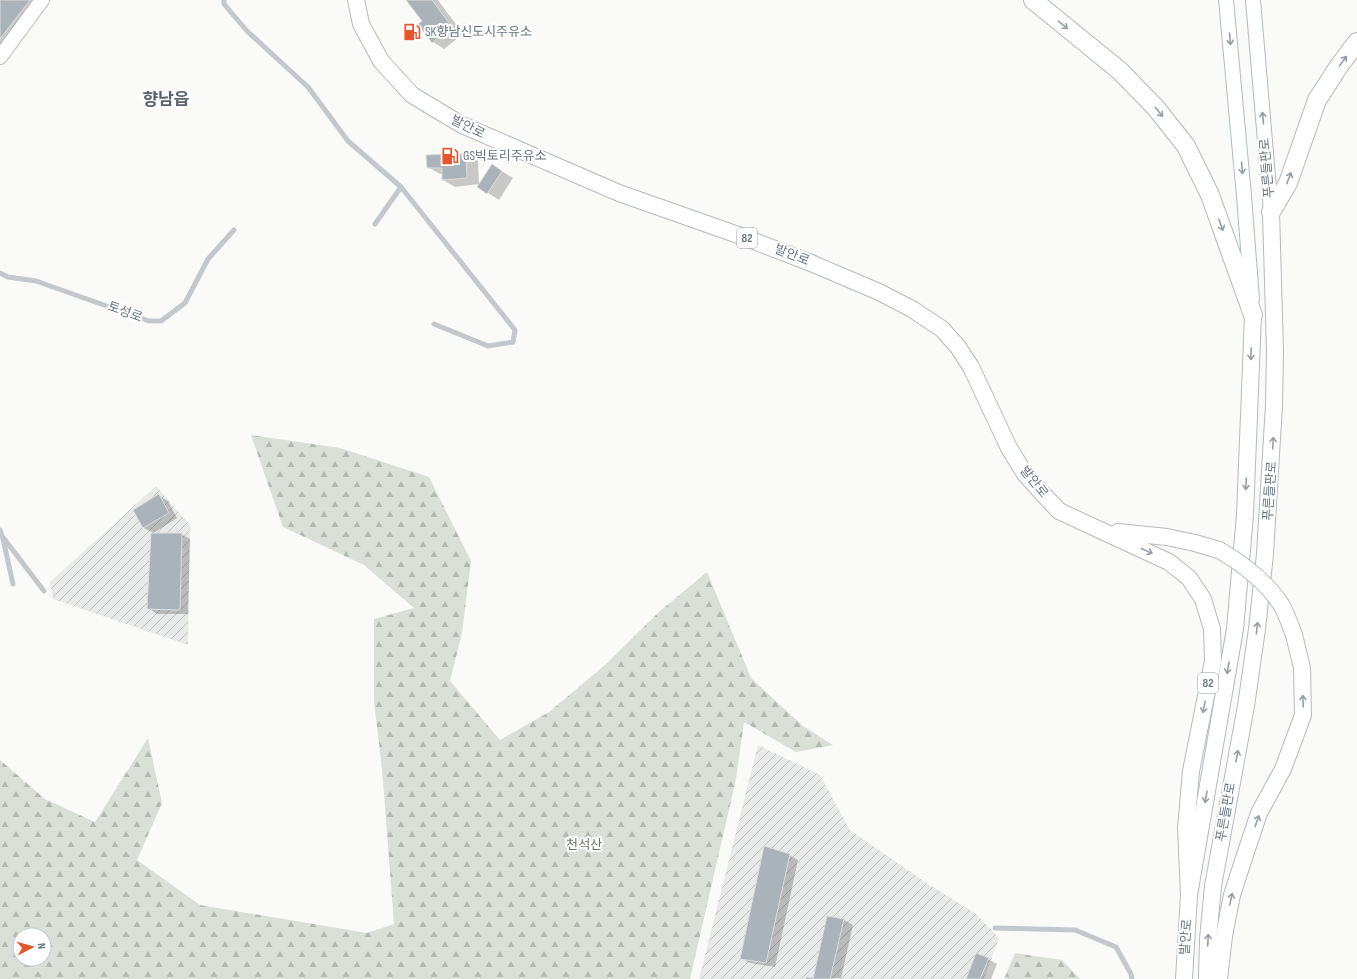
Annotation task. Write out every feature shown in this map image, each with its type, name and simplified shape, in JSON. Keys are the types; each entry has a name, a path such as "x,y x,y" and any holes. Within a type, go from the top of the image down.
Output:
{"highway":[{"path":"1033,0 1120,71 1156,108 1186,146 1210,195 1253,315"},
{"path":"1270,212 1288,183 1318,100 1339,66 1357,42"}],"main road":[{"path":"0,57 42,0"},
{"name":"발안로","path":"356,0 361,24 381,61 412,95 462,125 619,193 741,236 811,263 912,308 942,329 958,347 971,367 1009,448 1025,474 1059,511 1098,529"},
{"name":"푸른들판로","path":"1189,895 1235,629 1245,515 1253,315 1226,0"},
{"name":"푸른들판로","path":"1207,979 1208,939 1213,886 1246,706 1257,629 1266,547 1274,405 1275,351 1270,212 1253,0"},
{"name":"82","path":"1098,529 1138,535 1167,537 1219,550 1236,560 1265,584 1282,606 1294,635 1302,668 1303,715 1283,769 1259,813 1232,895 1224,936 1219,979"},
{"name":"82","path":"1098,529 1169,562 1189,578 1203,599 1212,629 1213,661 1191,771 1186,828 1189,895"},
{"name":"발안로","path":"1184,979 1189,895"}],"lane":[{"path":"224,0 224,4 247,31 308,87 348,141 401,187 515,330 513,342 488,346 434,324"},
{"path":"375,224 401,187"},
{"name":"토성로","path":"0,273 8,277 36,281 149,321 161,321 185,303 208,259 234,230"},
{"path":"0,530 13,584"},
{"path":"2,536 44,591"},
{"path":"995,928 1075,930 1116,946 1131,974 1132,979"}],"shaded area":[{"path":"156,486 190,525 188,645 53,599 50,582"},
{"path":"758,745 820,775 850,830 928,884 975,913 999,938 984,979 699,979"}],"green space":[{"name":"천석산","path":"251,435 340,448 429,477 471,561 462,633 450,681 500,740 549,712 605,665 660,611 707,572 751,678 803,726 833,745 796,752 744,722 736,779 690,979 0,979 0,760 45,799 95,822 148,738 162,803 137,860 200,905 367,933 394,924 382,769 374,702 374,619 414,608 364,565 283,527"},
{"path":"1015,953 1062,960 1080,979 1004,979"}],"building":[{"path":"0,0 30,0 0,39"},
{"path":"406,0 432,0 452,27 432,43 418,24 422,21"},
{"path":"466,153 467,178 442,180 442,168 427,168 426,155"},
{"path":"492,164 502,171 487,194 477,187"},
{"path":"159,494 169,513 143,528 133,510"},
{"path":"151,533 182,533 180,610 147,609"},
{"path":"764,846 790,854 766,963 740,959"},
{"path":"827,916 844,919 830,979 813,979"},
{"path":"976,953 989,958 980,979 966,979"}],"place":[{"name":"SK향남신도시주유소","path":"412,32"},
{"name":"GS빅토리주유소","path":"450,156"}],"district":[{"name":"향남읍","path":"166,100"}]}
